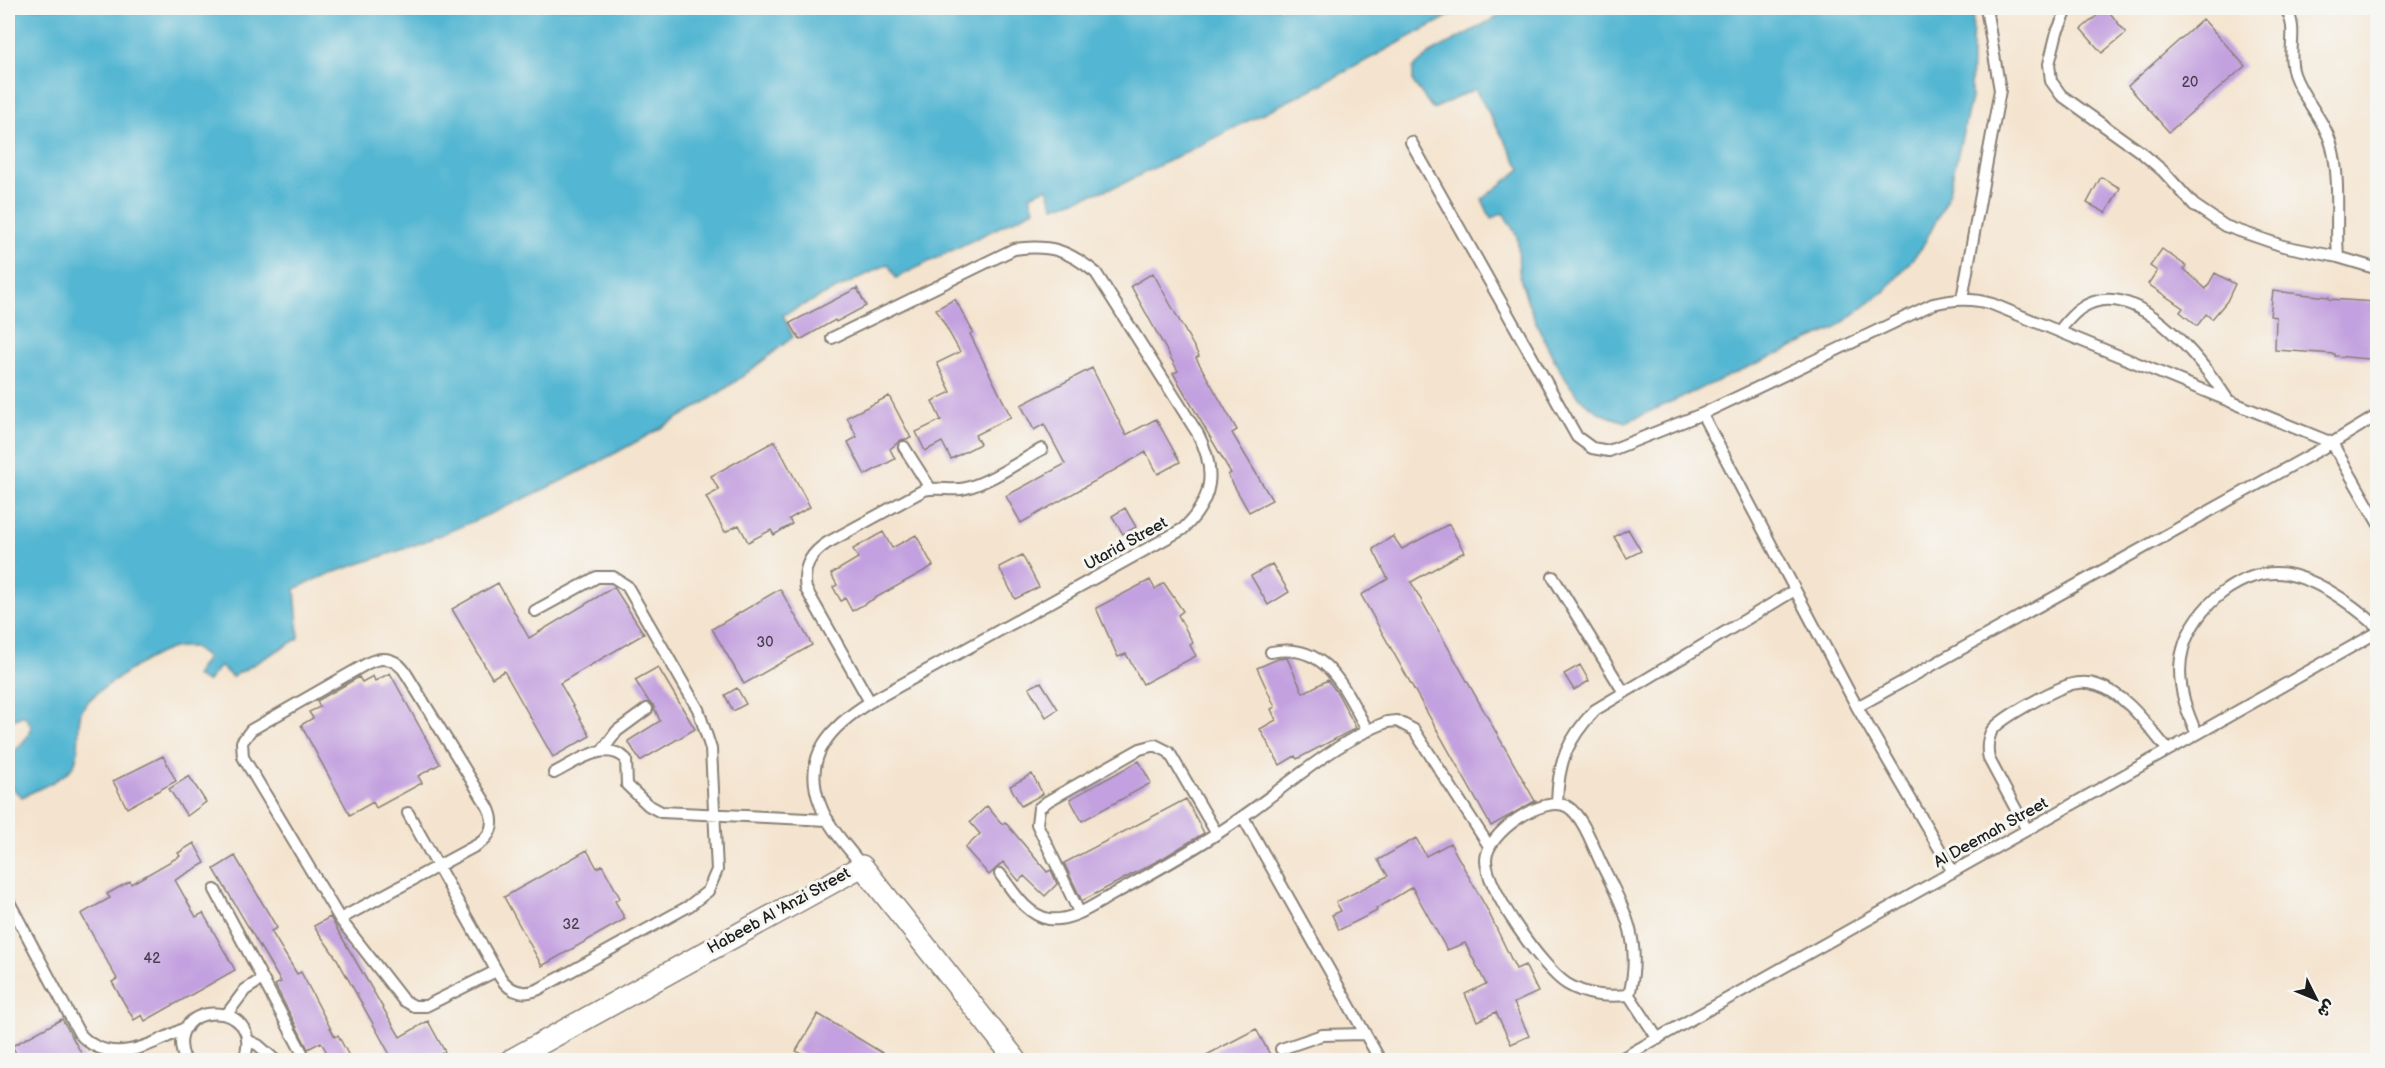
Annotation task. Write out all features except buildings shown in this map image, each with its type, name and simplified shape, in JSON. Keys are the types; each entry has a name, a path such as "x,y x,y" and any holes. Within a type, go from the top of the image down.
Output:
{"street":[{"name":"Habeeb Al 'Anzi Street","path":"526,1057 862,866 1016,1060"}],"lane":[{"path":"1962,299 2000,90 1986,8"},
{"path":"2068,8 2057,32 2049,64 2051,81 2061,95 2142,153 2163,171 2194,205 2225,226 2283,246 2338,257 2378,269"},
{"path":"2285,8 2294,26 2291,54 2294,74 2321,120 2332,147 2336,174 2338,257"},
{"path":"1411,142 1577,437 1592,448 1609,451 1702,414 1919,310 1933,304 1962,299 1992,304 2332,443 2378,523"},
{"name":"Utarid Street","path":"832,338 1014,249 1036,246 1058,249 1079,258 1096,273 1198,434 1207,451 1210,468 1209,486 1204,502 1195,517 1183,530 870,702 840,722 828,735 815,768 815,786 819,804 862,866"},
{"path":"2059,331 2075,312 2094,302 2113,300 2131,304 2167,329 2185,345 2204,366 2229,401"},
{"path":"1702,414 1857,707 1953,872"},
{"path":"1857,707 2332,443 2378,415"},
{"path":"904,447 930,488"},
{"path":"870,702 806,589 805,571 813,554 918,493 930,488 950,490 972,486 1041,449"},
{"path":"2197,734 2190,720 2182,690 2183,650 2189,635 2206,609 2228,589 2241,581 2275,573 2297,577 2339,598 2378,627"},
{"path":"1553,576 1623,691"},
{"path":"408,813 496,971 510,989 524,993 532,992 699,900 714,881 717,870 713,762 704,722 627,586 613,577 597,577 536,611"},
{"path":"1557,802 1564,752 1577,729 1594,710 1795,590"},
{"name":"Al Deemah Street","path":"1619,1060 2378,632"},
{"path":"1271,652 1298,650 1322,661 1332,671 1368,731"},
{"path":"340,919 484,841 492,829 491,814 402,667 386,658 376,659 251,730 246,735 241,750 246,764 340,919 398,996 414,1006 432,1004 496,971"},
{"path":"2027,830 1989,759 1991,733 2003,720 2066,686 2081,683 2096,684 2110,690 2121,699 2168,750"},
{"path":"602,751 617,731 647,709"},
{"path":"1000,874 1026,908 1034,914 1042,918 1061,919 1079,912 1164,866 1243,817 1300,772 1368,731 1387,722 1397,721 1414,730 1489,846"},
{"path":"1079,912 1036,824 1040,808 1048,801 1147,745 1155,745 1169,752 1217,834"},
{"path":"554,773 590,754 602,751 619,754 626,759 627,785 655,810 668,814 828,820"},
{"path":"1629,995 1596,996 1566,984 1554,974 1515,923 1493,886 1486,859 1489,846 1510,823 1557,802 1566,805 1580,820 1629,924 1635,959 1629,995 1658,1039"},
{"path":"1243,817 1380,1060"},
{"path":"215,890 306,1060"},
{"path":"8,900 79,1033 86,1044 95,1051 106,1057 130,1056 187,1027"},
{"path":"227,1014 245,990 262,979"},
{"path":"185,1060 182,1037 187,1027 195,1018 216,1012 227,1014 237,1020 243,1029 247,1040 244,1060"},
{"path":"1281,1049 1322,1035 1364,1034"},
{"path":"247,1040 275,1060"}],"water":[{"path":"8,8 1464,8 1324,83 1120,185 1054,207 1047,188 1030,195 1034,210 896,278 888,264 783,315 793,337 722,391 664,426 597,463 493,513 423,542 326,575 295,589 299,638 232,677 220,666 207,682 195,676 207,658 193,647 173,648 149,659 94,695 86,704 81,712 76,760 69,771 57,780 22,797 8,785 8,759 28,736 31,726 24,715 8,722"},
{"path":"1514,8 1973,8 1971,98 1947,200 1921,249 1885,291 1834,329 1626,422 1601,413 1578,395 1557,365 1538,327 1524,291 1519,272 1516,234 1503,213 1491,219 1482,199 1521,169 1475,89 1433,109 1413,82 1413,68 1430,53"}]}
